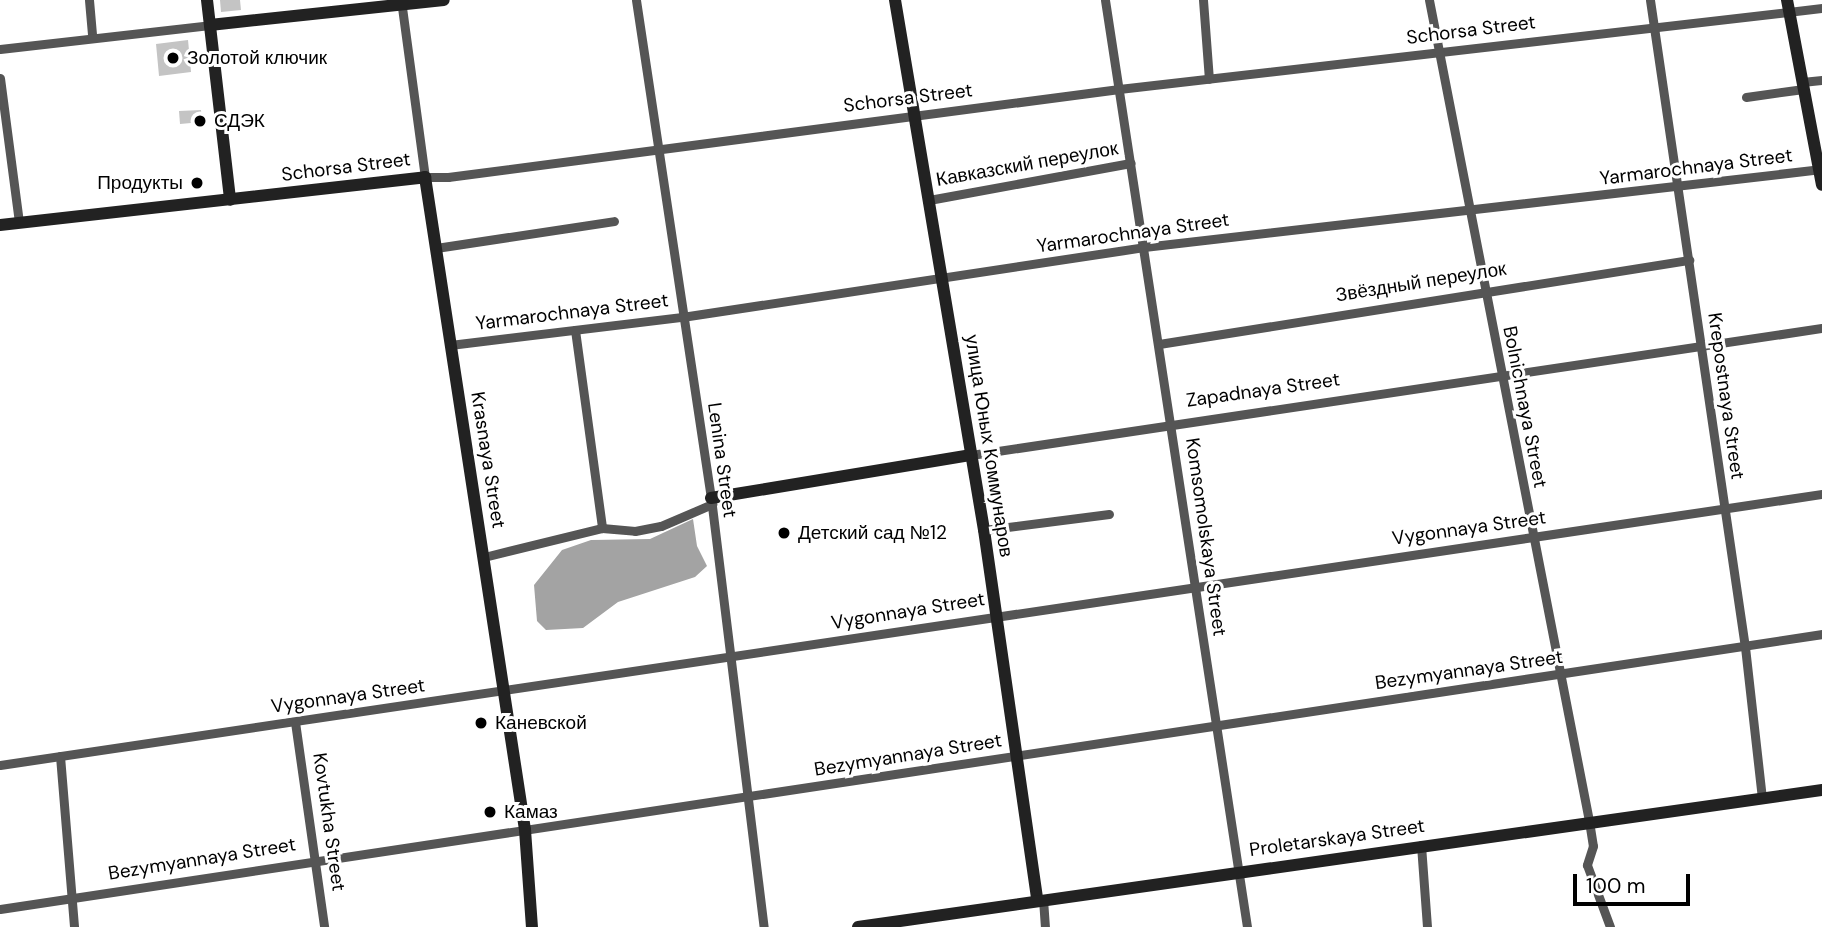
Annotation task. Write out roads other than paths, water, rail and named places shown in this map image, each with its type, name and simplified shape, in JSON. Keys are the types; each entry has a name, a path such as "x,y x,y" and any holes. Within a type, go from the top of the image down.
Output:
{"street":[{"path":"89,0 92,38"},
{"path":"207,0 230,200"},
{"path":"0,49 401,2 444,0"},
{"name":"Lenina Street","path":"636,0 656,150 711,501 764,927"},
{"name":"улица Юных Коммунаров","path":"895,0 984,530 1045,927"},
{"name":"Komsomolskaya Street","path":"1105,0 1247,927"},
{"path":"1203,0 1209,79"},
{"name":"Bolnichnaya Street","path":"1429,0 1467,211 1589,821 1592,846 1587,865 1610,927"},
{"name":"Krepostnaya Street","path":"1650,0 1680,187 1745,647 1762,798"},
{"name":"Krasnaya Street","path":"401,2 450,345 525,830 532,927"},
{"path":"1788,6 1822,184"},
{"name":"Schorsa Street","path":"0,225 656,150 1119,89 1439,55 1788,6 1822,8"},
{"path":"0,78 19,223"},
{"path":"1746,97 1822,80"},
{"name":"Кавказский переулок","path":"929,200 1131,163"},
{"name":"Yarmarochnaya Street","path":"450,345 682,317 1144,247 1820,169"},
{"path":"436,248 614,220"},
{"name":"Звёздный переулок","path":"1159,344 1484,289 1689,260"},
{"name":"Zapadnaya Street","path":"711,501 1171,422 1822,328"},
{"path":"575,330 602,528"},
{"name":"Vygonnaya Street","path":"0,765 505,693 997,614 1822,494"},
{"path":"484,556 602,528 635,531 662,526 711,501"},
{"path":"984,530 1109,514"},
{"name":"Bezymyannaya Street","path":"0,909 316,859 749,798 1017,754 1822,634"},
{"name":"Kovtukha Street","path":"295,722 324,927"},
{"path":"60,756 74,927"},
{"name":"Proletarskaya Street","path":"858,927 1040,899 1822,790"},
{"path":"1421,845 1427,927"}],"place":[{"name":"Золотой ключик","path":"173,58"},
{"name":"СДЭК","path":"200,121"},
{"name":"Продукты","path":"197,183"},
{"name":"Детский сад №12","path":"784,533"},
{"name":"Каневской","path":"481,723"},
{"name":"Камаз","path":"490,812"}]}
